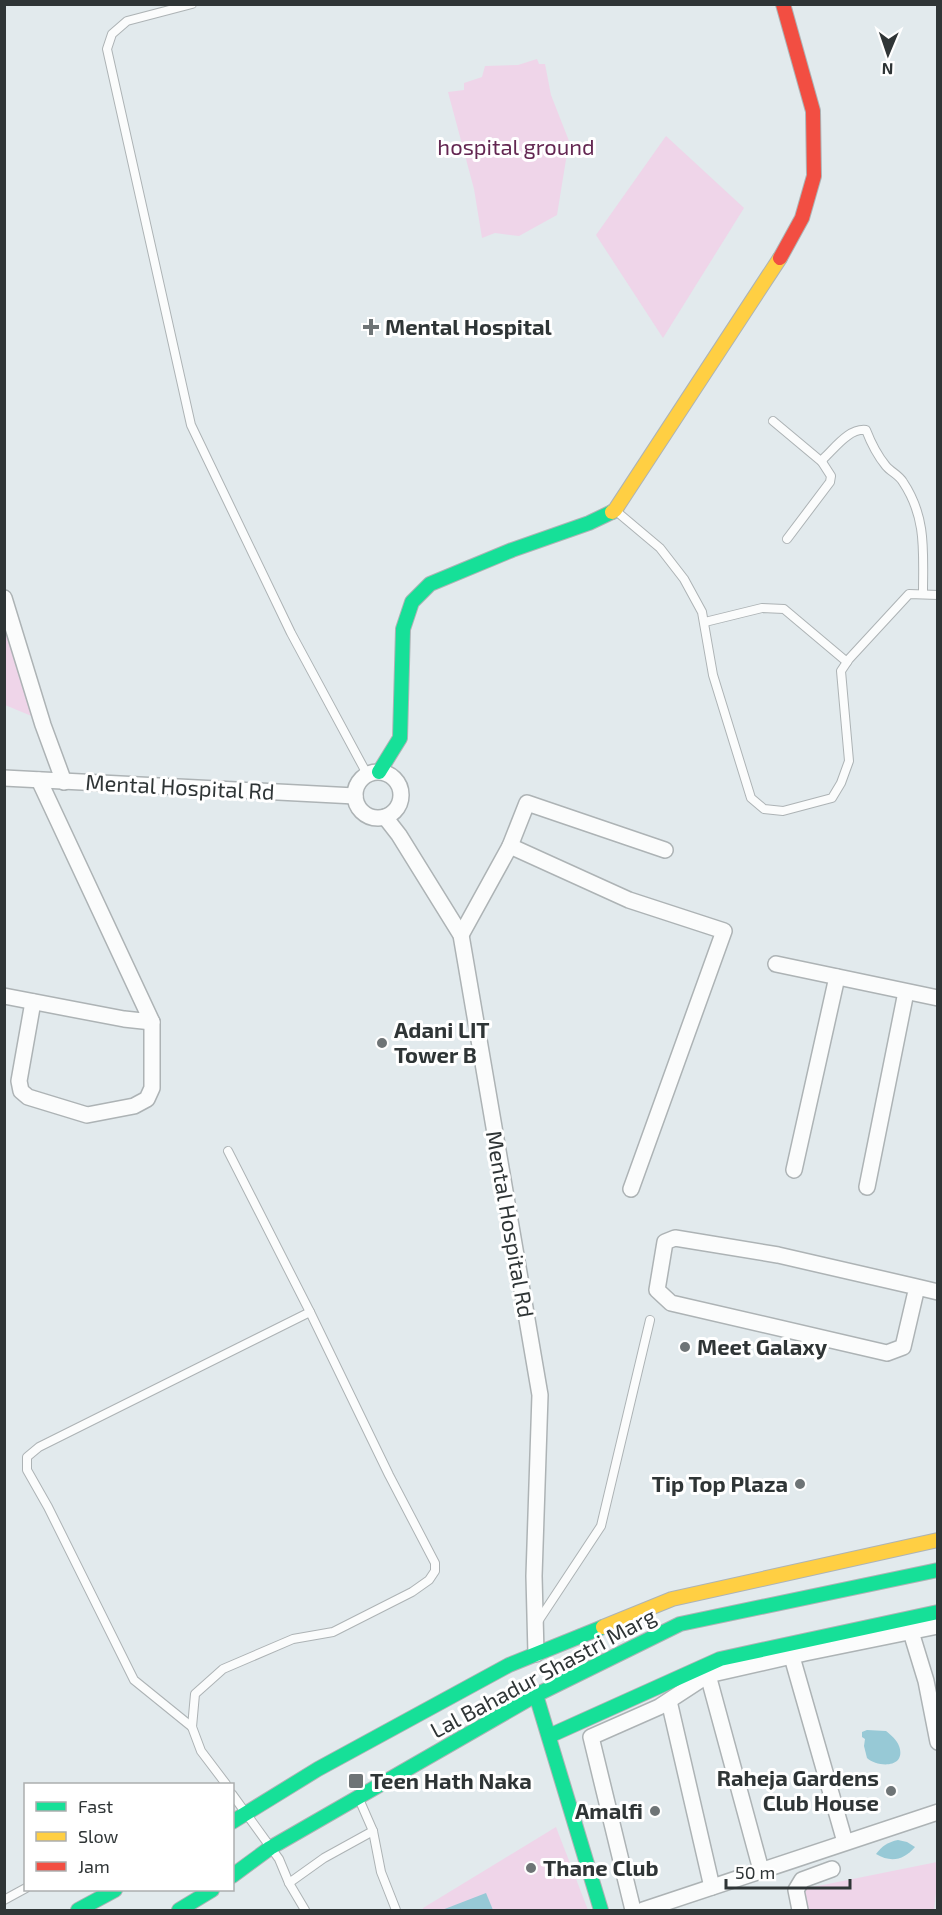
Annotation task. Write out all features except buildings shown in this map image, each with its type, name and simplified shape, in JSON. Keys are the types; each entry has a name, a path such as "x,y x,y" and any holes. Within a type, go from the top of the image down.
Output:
{"main road":[{"path":"373,773 400,738 403,629 412,602 430,584 512,550 589,523 615,510 778,261 802,218 814,176 813,111 783,4"},
{"name":"Lal Bahadur Shastri Marg","path":"234,1875 270,1848 536,1695 672,1599 938,1540"},
{"name":"Lal Bahadur Shastri Marg","path":"234,1821 318,1769 508,1665 536,1654 938,1570"},
{"path":"549,1736 720,1659 938,1612"},
{"path":"536,1695 601,1911"},
{"path":"78,1911 113,1891"},
{"path":"179,1911 210,1891"}],"street":[{"path":"4,598 43,725 64,782"},
{"path":"373,773 390,775 396,779 402,793 394,813 385,817 372,818 359,809 355,796 356,786 373,773"},
{"name":"Mental Hospital Rd","path":"4,778 355,796"},
{"path":"33,1002 19,1081 21,1091 28,1097 87,1115 134,1106 147,1099 152,1088 152,1022 39,780"},
{"path":"461,935 510,846 527,803 664,850"},
{"name":"Mental Hospital Rd","path":"385,817 399,835 461,935 540,1395 534,1576 536,1654"},
{"path":"510,846 629,900 724,932 632,1189"},
{"path":"776,964 938,998"},
{"path":"794,1170 837,977"},
{"path":"867,1187 906,992"},
{"path":"4,996 124,1019 152,1022"},
{"path":"917,1287 903,1347 887,1353 671,1303 657,1290 665,1242 675,1238 778,1255 917,1287 938,1292"},
{"path":"633,1911 591,1737 659,1707 708,1676 938,1626"},
{"path":"910,1632 926,1681 938,1742"},
{"path":"792,1657 845,1842"},
{"path":"708,1676 761,1870"},
{"path":"669,1701 712,1887"},
{"path":"643,1911 938,1812"},
{"path":"800,1911 796,1890 802,1880 832,1869"}],"lane":[{"path":"192,4 127,21 112,34 107,49 191,425 291,633 373,773"},
{"path":"773,421 822,462 831,476 830,482 787,539"},
{"path":"822,462 851,433 860,429 866,430 887,468 902,479 914,502 923,533 923,594"},
{"path":"615,510 660,548 684,579 702,612 713,675 751,798 764,809 783,811 832,798 841,783 849,761 841,671 909,594 938,595"},
{"path":"705,622 762,608 784,609 847,662"},
{"path":"225,1783 201,1751 192,1727 195,1694 223,1669 292,1639 333,1632 412,1592 429,1580 435,1571 435,1563 389,1476 310,1312 228,1151"},
{"path":"192,1727 134,1680 48,1507 27,1470 27,1457 39,1447 310,1312"},
{"path":"535,1626 601,1526 650,1320"},
{"path":"234,1797 279,1859 305,1911"},
{"path":"358,1798 373,1831 381,1872 396,1911"},
{"path":"289,1883 324,1858 373,1831"},
{"path":"4,1900 24,1889"}],"green space":[{"name":"hospital ground","path":"537,59 539,64 545,64 551,95 569,141 557,215 519,236 495,233 482,238 474,189 448,92 464,90 464,83 482,77 485,66 518,65"},
{"path":"666,136 744,208 663,338 596,235"},
{"path":"4,624 34,717 5,705"},
{"name":"Thane Club","path":"556,1827 588,1910 423,1910 423,1908"},
{"path":"937,1862 934,1910 808,1910 803,1889"}],"water":[{"path":"886,1731 890,1734 899,1746 899,1759 890,1764 884,1764 867,1758 862,1732"},
{"path":"898,1840 915,1847 897,1859 887,1859 876,1854 886,1845"},
{"path":"486,1893 493,1910 442,1910"}],"traffic: fast":[{"path":"379,772 400,738 403,629 412,602 430,584 612,512"},
{"path":"234,1875 270,1848 536,1695 680,1624 938,1570"},
{"path":"549,1736 720,1659 938,1612"},
{"path":"234,1821 318,1769 509,1665 603,1627"},
{"path":"536,1695 601,1910"},
{"path":"78,1910 113,1891"},
{"path":"179,1910 210,1891"}],"traffic: slow":[{"path":"612,512 780,258"},
{"path":"603,1627 672,1599 938,1540"}],"traffic: jam":[{"path":"780,258 802,218 814,176 813,111 783,4"}],"place":[{"name":"Mental Hospital","path":"371,327"},
{"name":"Adani LIT Tower B","path":"382,1043"},
{"name":"Meet Galaxy","path":"685,1347"},
{"name":"Tip Top Plaza","path":"800,1484"},
{"name":"Teen Hath Naka","path":"356,1781"},
{"name":"Raheja Gardens Club House","path":"891,1791"},
{"name":"Amalfi","path":"655,1811"},
{"name":"Thane Club","path":"531,1868"}]}
